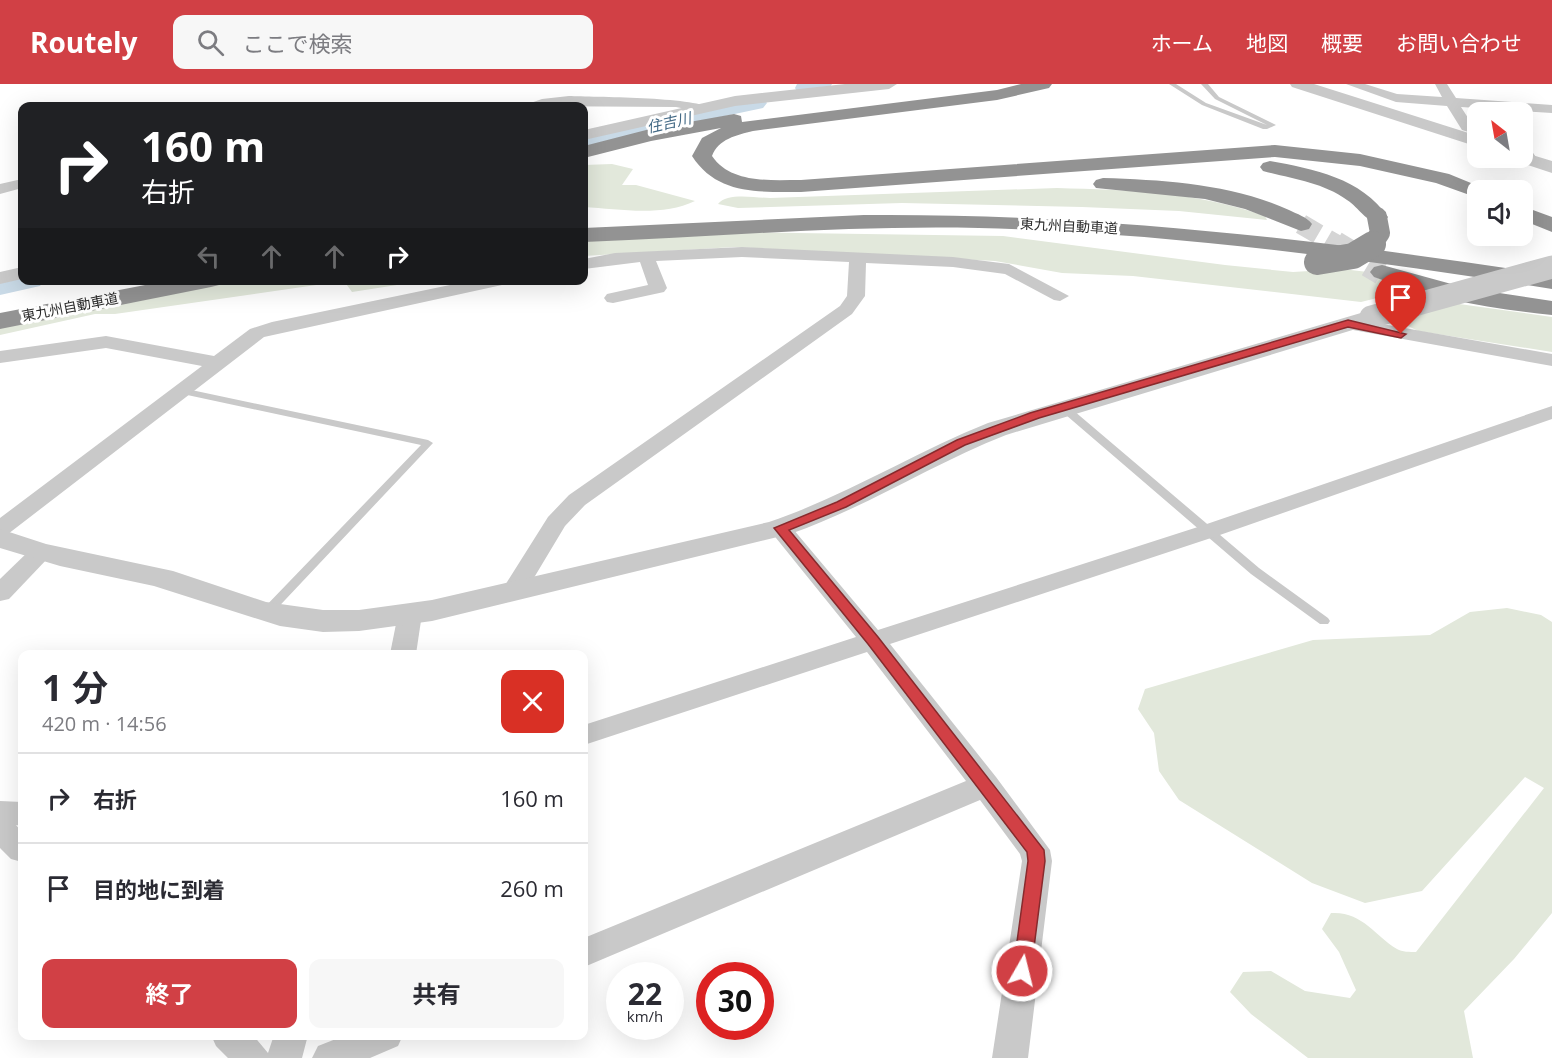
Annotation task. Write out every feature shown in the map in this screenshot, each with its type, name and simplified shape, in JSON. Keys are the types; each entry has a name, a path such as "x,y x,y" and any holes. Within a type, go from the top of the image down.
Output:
{"highway":[{"path":"588,151 695,126 986,84"},
{"path":"1043,84 997,94 752,125 717,137 705,146 702,156 711,169 724,176 757,184 787,186 1167,161 1275,151 1322,154 1423,174 1467,188"},
{"path":"802,110 718,127 698,135 686,144 682,157 687,167 701,177 741,189 821,193 1101,184 1162,185 1206,191 1234,198 1269,208 1301,224"},
{"path":"1167,161 1238,164 1296,172 1327,181 1356,194 1377,217 1380,233 1369,248 1350,256 1317,262 1256,262"},
{"name":"東九州自動車道","path":"588,224 793,212 1038,212 1247,229 1552,268"},
{"path":"1533,217 1552,225"},
{"path":"810,221 1027,236 1163,253"},
{"name":"東九州自動車道","path":"588,235 810,221 983,221 1161,231 1288,244 1552,282"},
{"path":"1382,272 1410,283 1482,301 1552,308"},
{"path":"0,299 65,285"},
{"name":"東九州自動車道","path":"0,308 117,285"},
{"name":"東九州自動車道","path":"0,321 185,285"}],"street":[{"path":"588,134 701,108 889,84"},
{"path":"1298,84 1467,138"},
{"path":"1352,84 1380,94 1404,98 1552,109"},
{"path":"1396,84 1404,98"},
{"path":"1441,84 1467,127"},
{"path":"562,102 586,99 639,104 684,101 701,108"},
{"path":"1533,159 1552,167"},
{"path":"0,189 18,185"},
{"path":"588,263 646,256 742,252 996,266 1019,273 1060,296"},
{"path":"613,298 658,288 646,256"},
{"path":"514,590 556,522 577,500 846,310 856,296 858,257"},
{"path":"0,538 40,553 166,579 265,614 322,621 410,614 780,528 842,504 961,442 1063,407 1359,320 1552,268"},
{"path":"0,278 18,274"},
{"path":"0,529 257,333 478,285"},
{"path":"1359,320 1552,360"},
{"path":"0,357 106,342 218,363"},
{"path":"588,734 1209,531 1552,412"},
{"path":"780,528 873,641 1035,850 1037,861 1010,1058"},
{"path":"0,593 40,553"},
{"path":"404,650 410,614"},
{"path":"588,950 986,785"},
{"path":"0,813 18,814"},
{"path":"0,829 18,846"},
{"path":"233,1040 253,1058"},
{"path":"284,1058 289,1040"},
{"path":"330,1058 374,1040"}],"lane":[{"path":"1172,84 1204,104 1265,128 1273,125 1217,98 1204,84"},
{"path":"182,391 428,442 265,614"},
{"path":"1063,407 1255,571 1324,621"}],"shaded area":[{"path":"612,164 633,169 622,185 636,185 695,201 669,209 655,210 588,207 588,165"},
{"path":"1057,188 1136,191 1188,197 1240,208 1265,216 1267,220 1179,211 1082,207 902,203 738,208 718,204 722,200 735,197 770,198"},
{"path":"733,232 1003,236 1293,272 1342,269 1368,272 1409,290 1361,302 1133,276 1062,273 995,261 734,247 588,256 588,241"},
{"path":"212,285 316,285 115,314 95,314 0,335 0,328 138,297"},
{"path":"347,285 397,285 352,292"},
{"path":"1452,303 1552,317 1552,352 1418,331 1402,323 1400,316"},
{"path":"1507,608 1541,615 1552,622 1552,913 1514,959 1464,1011 1473,1058 1308,1058 1251,1014 1230,992 1243,972 1271,971 1305,991 1350,998 1356,990 1339,952 1322,929 1331,913 1351,916 1367,925 1397,949 1416,952 1544,788 1525,777 1422,891 1365,903 1312,883 1179,800 1159,771 1154,733 1138,709 1145,689 1313,640 1430,635 1470,612"}],"waterway":[{"name":"住吉川","path":"806,88 821,84"},
{"name":"住吉川","path":"588,141 656,123 755,103"},
{"name":"住吉川","path":"0,286 18,282"}],"tunnel":[{"path":"1301,224 1337,245"},
{"path":"1335,244 1382,272"}],"route":[{"path":"1022,971 1037,861 1035,850 873,641 780,528 857,497 961,442 1034,416 1348,324 1401,334"}]}
